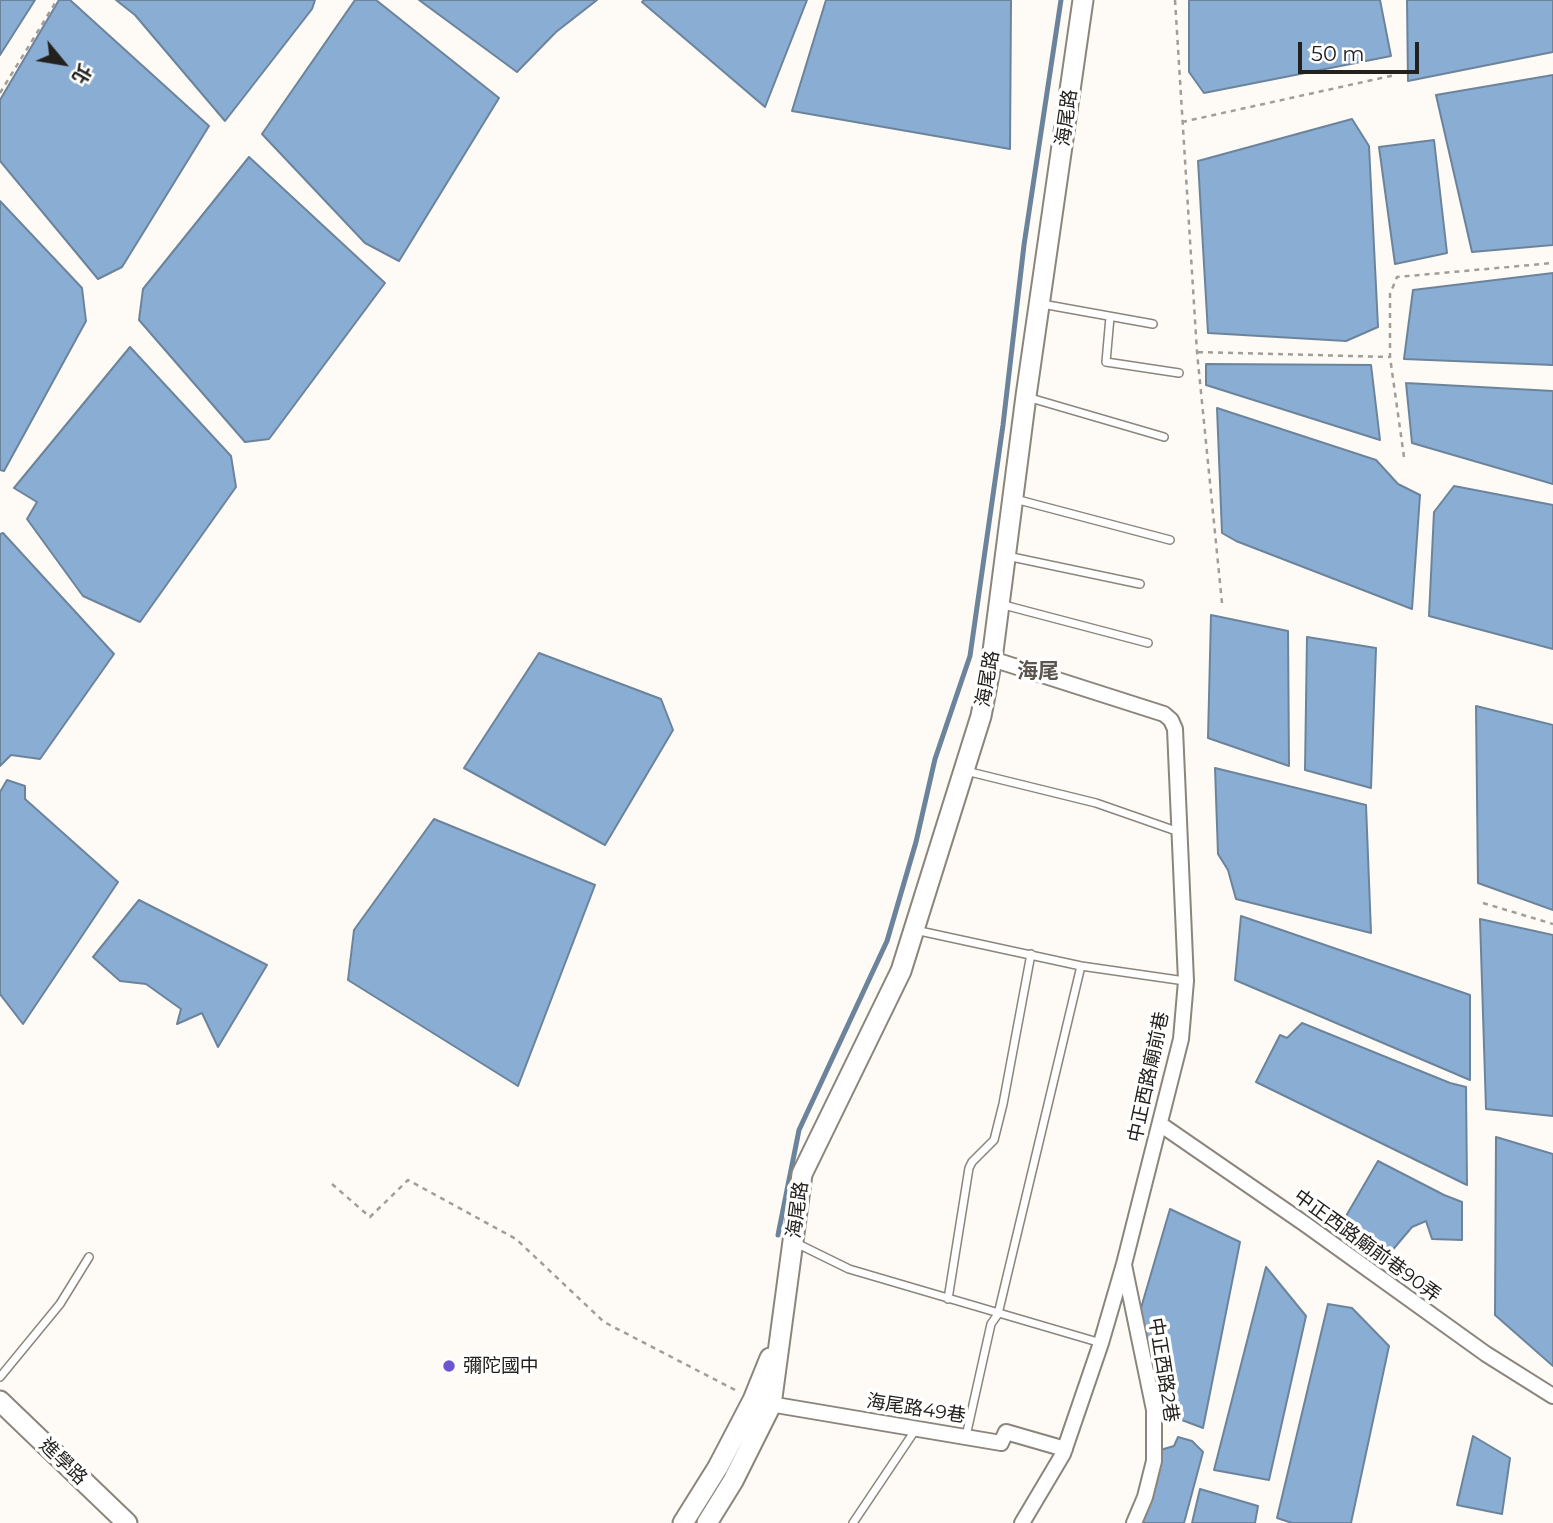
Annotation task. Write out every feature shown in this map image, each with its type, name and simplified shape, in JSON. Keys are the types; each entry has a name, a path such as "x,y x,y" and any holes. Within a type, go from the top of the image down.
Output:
{"street":[{"name":"海尾路","path":"708,1523 733,1481 762,1402 782,1328 802,1174 901,971 981,716 992,659 1026,397 1083,0"},
{"name":"中正西路廟前巷","path":"992,659 1164,714 1171,720 1175,729 1186,981 1181,1039 1124,1264 1101,1343 1065,1449 1022,1523"},
{"name":"中正西路廟前巷90弄","path":"1160,1125 1306,1224 1486,1354 1553,1396"},
{"name":"中正西路2巷","path":"1124,1264 1154,1410 1154,1461 1145,1497 1134,1523"},
{"name":"進學路","path":"0,1402 127,1523"},
{"name":"海尾路","path":"683,1523 762,1402"},
{"name":"海尾路49巷","path":"762,1402 1001,1443 1006,1432 1065,1449"}],"lane":[{"path":"1041,304 1153,324"},
{"path":"1110,317 1106,362 1179,373"},
{"path":"1026,397 1164,437"},
{"path":"1014,499 1170,540"},
{"path":"1006,556 1140,584"},
{"path":"999,604 1148,643"},
{"path":"965,771 1096,803 1180,832"},
{"path":"915,930 1081,965 1186,981"},
{"path":"948,1299 970,1168 972,1162 990,1147 994,1140 1031,954"},
{"path":"966,1437 991,1324 998,1314 1081,965"},
{"path":"794,1242 849,1269 1101,1343"},
{"path":"0,1377 60,1304 89,1256"},
{"path":"853,1523 916,1429"}],"path":[{"path":"0,93 58,0"},
{"path":"1175,0 1197,352 1222,603"},
{"path":"1182,122 1395,75"},
{"path":"1404,457 1390,357 1390,294 1397,277 1553,263"},
{"path":"1197,352 1390,357"},
{"path":"1483,903 1553,924"},
{"path":"332,1184 370,1217 408,1180 516,1239 604,1322 762,1402"}],"water":[{"path":"0,0 35,0 0,55"},
{"path":"59,0 70,0 209,126 122,267 98,279 0,161 0,100"},
{"path":"116,0 315,0 312,9 225,121 135,15"},
{"path":"355,0 376,0 499,98 399,261 365,243 262,134"},
{"path":"419,0 597,0 556,32 517,72"},
{"path":"807,0 765,107 642,2"},
{"path":"826,0 1011,0 1010,149 792,111"},
{"path":"1189,0 1380,0 1391,56 1204,93 1189,72"},
{"path":"1407,0 1553,0 1553,52 1408,81"},
{"path":"1553,75 1553,245 1472,252 1436,95"},
{"path":"1352,119 1369,146 1378,327 1346,341 1208,333 1198,161"},
{"path":"1434,140 1447,253 1395,264 1379,147"},
{"path":"249,157 385,283 269,439 245,442 139,320 143,289"},
{"path":"0,201 82,288 86,321 4,471 0,470"},
{"path":"1553,273 1553,365 1404,359 1413,290"},
{"path":"130,347 231,456 236,487 140,622 83,596 27,519 37,502 14,488"},
{"path":"1206,364 1371,365 1380,440 1206,385"},
{"path":"1406,383 1553,391 1553,484 1412,443"},
{"path":"1217,408 1376,460 1398,484 1420,495 1412,609 1236,541 1222,533"},
{"path":"1454,486 1553,505 1553,649 1429,616 1434,512"},
{"path":"3,533 114,654 40,759 11,755 0,766 0,534"},
{"path":"1211,615 1288,631 1289,766 1208,738"},
{"path":"1307,637 1376,648 1371,788 1305,770"},
{"path":"539,653 661,699 673,730 605,845 464,768"},
{"path":"1476,706 1553,725 1553,910 1478,883"},
{"path":"1215,768 1366,805 1371,933 1236,899 1228,870 1218,854"},
{"path":"7,780 25,786 25,799 118,882 23,1024 0,994 0,792"},
{"path":"434,819 595,885 518,1086 348,980 354,930"},
{"path":"139,900 267,965 218,1047 202,1013 177,1024 181,1009 146,984 120,981 93,957"},
{"path":"1241,916 1470,995 1470,1080 1235,980"},
{"path":"1480,919 1553,935 1553,1116 1486,1109"},
{"path":"1302,1023 1466,1087 1467,1185 1256,1082 1280,1035 1287,1038"},
{"path":"1496,1137 1553,1154 1553,1366 1495,1315"},
{"path":"1378,1161 1462,1202 1462,1240 1432,1239 1426,1221 1412,1227 1390,1253 1342,1223"},
{"path":"1170,1209 1240,1242 1203,1428 1158,1411 1136,1325"},
{"path":"1266,1267 1306,1316 1269,1480 1214,1470"},
{"path":"1328,1304 1352,1308 1389,1346 1351,1523 1292,1523 1277,1518"},
{"path":"1473,1436 1510,1458 1502,1514 1457,1505"},
{"path":"1178,1437 1192,1441 1203,1452 1184,1523 1140,1523 1157,1451 1174,1446"},
{"path":"1200,1489 1258,1506 1255,1523 1192,1523"}],"waterway":[{"path":"778,1235 799,1130 887,941 916,842 935,759 970,656 1003,425 1024,245 1061,0"}],"place":[{"name":"彌陀國中","path":"449,1366"}],"district":[{"name":"海尾","path":"1038,672"}]}
